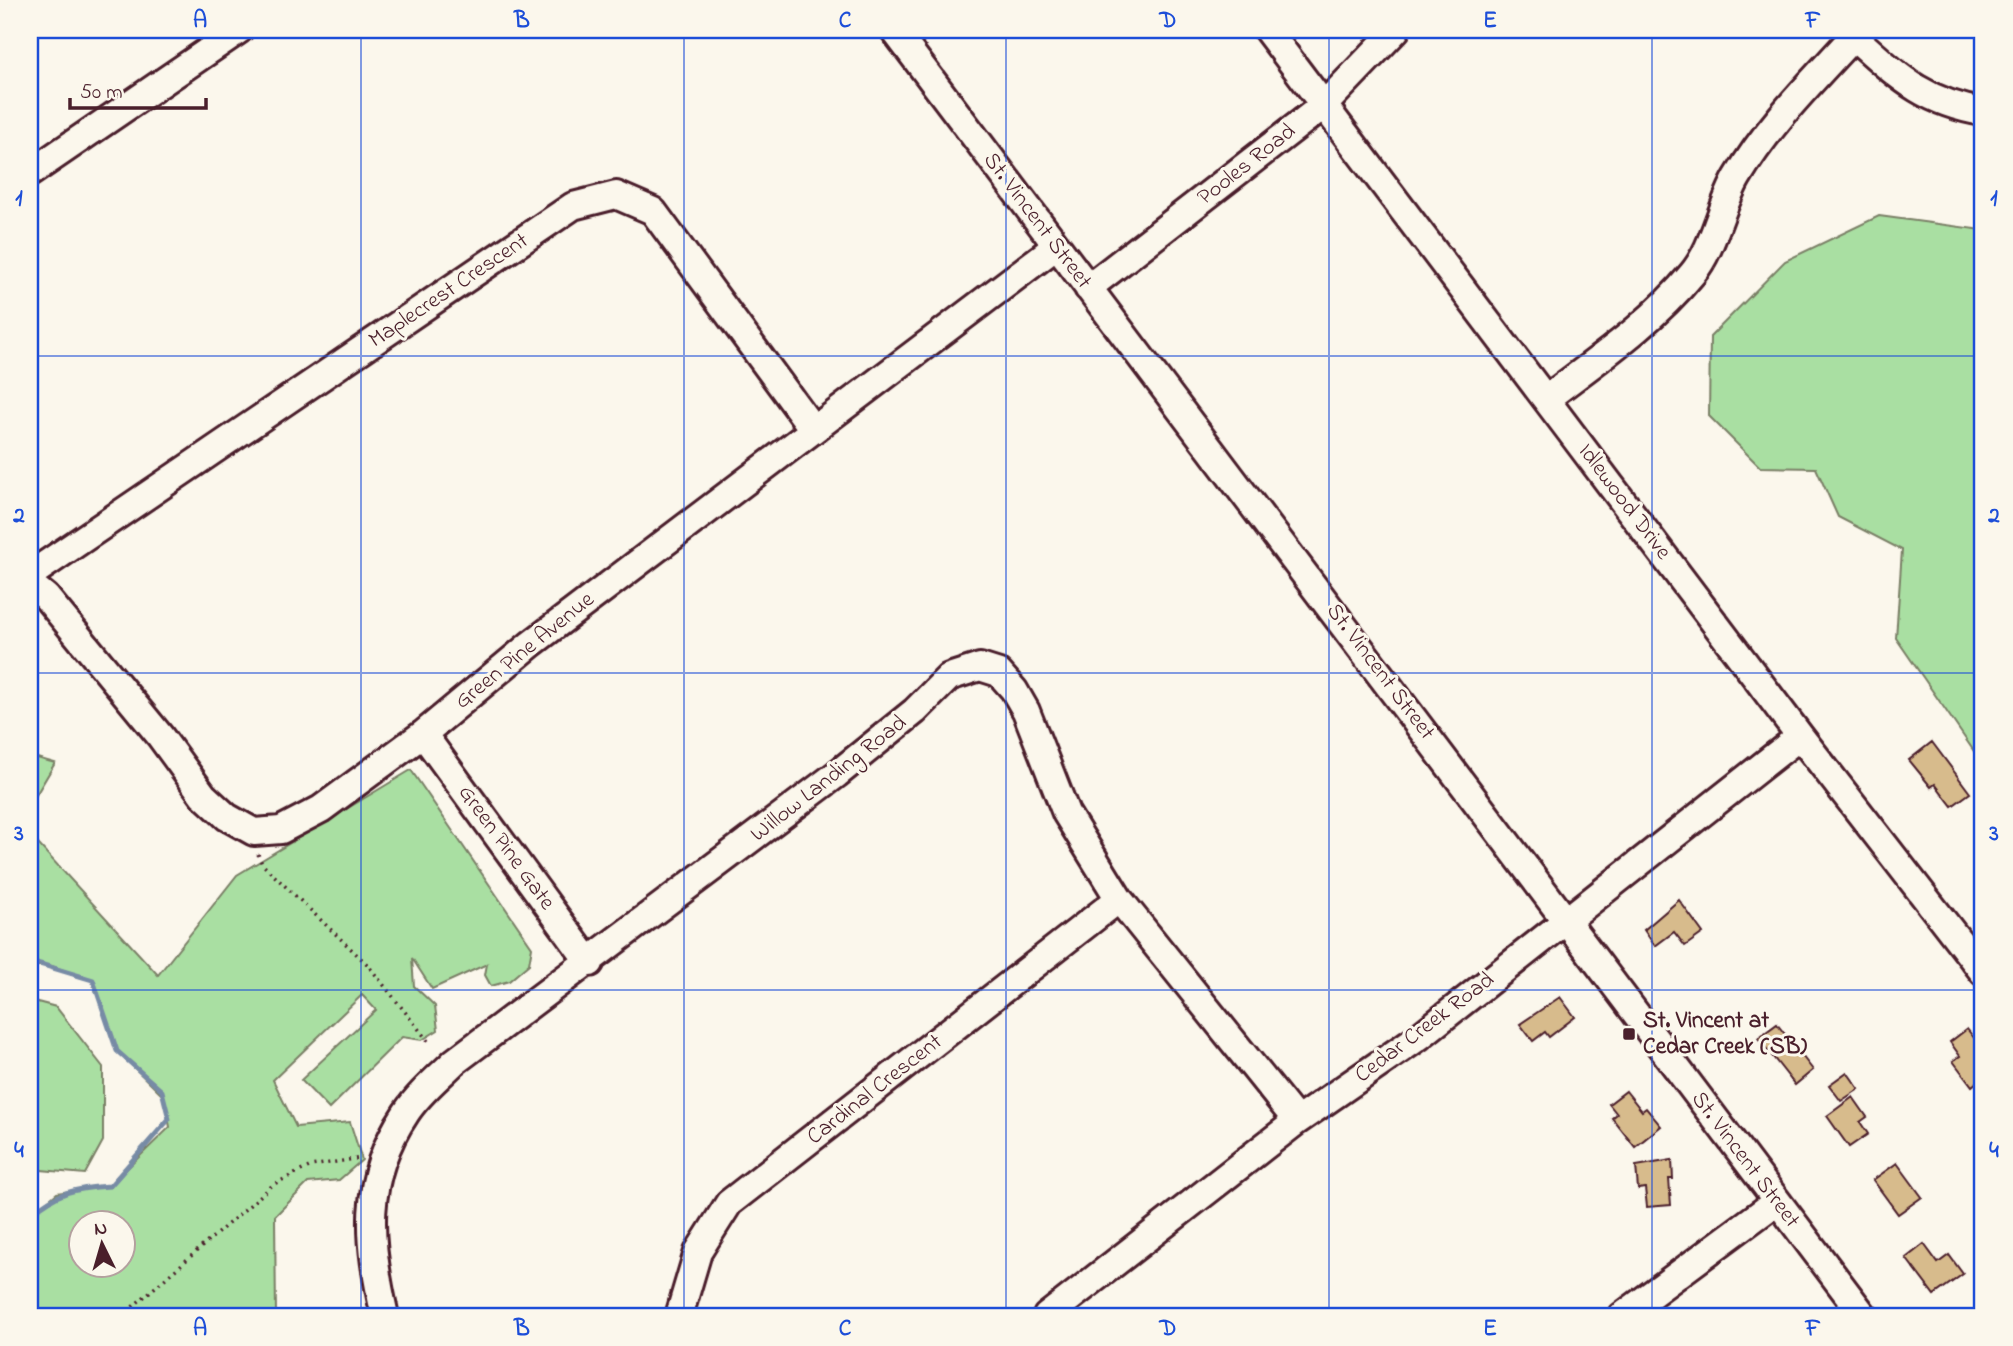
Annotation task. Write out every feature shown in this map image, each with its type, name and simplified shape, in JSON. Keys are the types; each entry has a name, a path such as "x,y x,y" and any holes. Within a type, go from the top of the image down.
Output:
{"street":[{"path":"30,173 239,30"},
{"name":"St. Vincent Street","path":"894,30 1055,247 1567,919 1776,1202 1864,1316"},
{"name":"Idlewood Drive","path":"1267,30 1800,736 1982,969"},
{"name":"Pooles Road","path":"1087,288 1324,105 1396,30"},
{"path":"1546,399 1638,328 1694,272 1735,182 1751,155 1809,82 1856,33 1894,75 1917,91 1942,102 1983,112"},
{"name":"Maplecrest Crescent","path":"30,575 573,206 616,195 653,211 813,429"},
{"name":"Green Pine Avenue","path":"254,832 281,830 321,809 422,734 531,644 1055,247"},
{"path":"30,584 46,597 64,618 160,736 203,795 227,817 254,832"},
{"name":"Willow Landing Road","path":"385,1316 374,1268 370,1227 384,1156 406,1112 454,1062 590,963 837,774 915,711 949,677 980,667 999,673 1014,690 1066,813 1119,899 1297,1121"},
{"name":"Green Pine Gate","path":"422,734 590,963"},
{"name":"Cedar Creek Road","path":"1047,1316 1297,1121 1420,1036 1800,736"},
{"name":"Cardinal Crescent","path":"679,1316 698,1252 729,1203 1119,899"},
{"path":"1622,1316 1776,1202"}],"path":[{"path":"254,832 262,864 368,965 428,1041"},
{"path":"122,1316 274,1184 311,1166 384,1156"}],"green space":[{"path":"1879,216 1983,230 1983,760 1980,760 1896,638 1902,550 1838,517 1816,468 1760,467 1709,416 1710,337 1785,261"},
{"path":"30,756 55,763 30,805"},
{"path":"411,770 532,947 529,964 509,981 491,986 485,975 487,964 432,989 412,958 414,986 435,1006 438,1030 422,1040 402,1037 329,1109 301,1080 376,1010 362,995 273,1080 296,1127 350,1122 362,1160 339,1180 308,1183 275,1216 276,1316 30,1316 30,1216 57,1193 110,1185 170,1127 164,1097 117,1051 93,980 49,965 30,967 30,835 158,975 237,875"},
{"path":"30,1000 56,1007 103,1067 103,1141 85,1174 30,1169"}],"building":[{"path":"1932,742 1970,793 1952,806 1935,784 1931,787 1909,760"},
{"path":"1679,900 1703,933 1685,946 1674,932 1655,946 1644,930"},
{"path":"1560,997 1575,1017 1549,1037 1545,1032 1533,1041 1520,1024"},
{"path":"1777,1024 1813,1070 1795,1085 1758,1038"},
{"path":"1967,1029 1983,1049 1983,1077 1972,1086 1953,1061 1960,1056 1950,1042"},
{"path":"1847,1072 1859,1089 1841,1101 1829,1085"},
{"path":"1626,1091 1642,1111 1646,1108 1661,1126 1635,1147 1612,1118 1617,1114 1609,1104"},
{"path":"1853,1097 1867,1117 1860,1122 1868,1134 1849,1147 1827,1116"},
{"path":"1672,1160 1673,1179 1669,1179 1671,1205 1647,1207 1645,1188 1638,1189 1636,1166"},
{"path":"1897,1163 1922,1197 1898,1214 1873,1180"},
{"path":"1924,1244 1938,1263 1949,1255 1963,1274 1934,1295 1906,1258"}],"waterway":[{"path":"30,961 93,980 117,1051 162,1091 169,1119 110,1186 87,1188 58,1196 30,1215"}],"place":[{"name":"St. Vincent at Cedar Creek (SB)","path":"1629,1034"}]}
